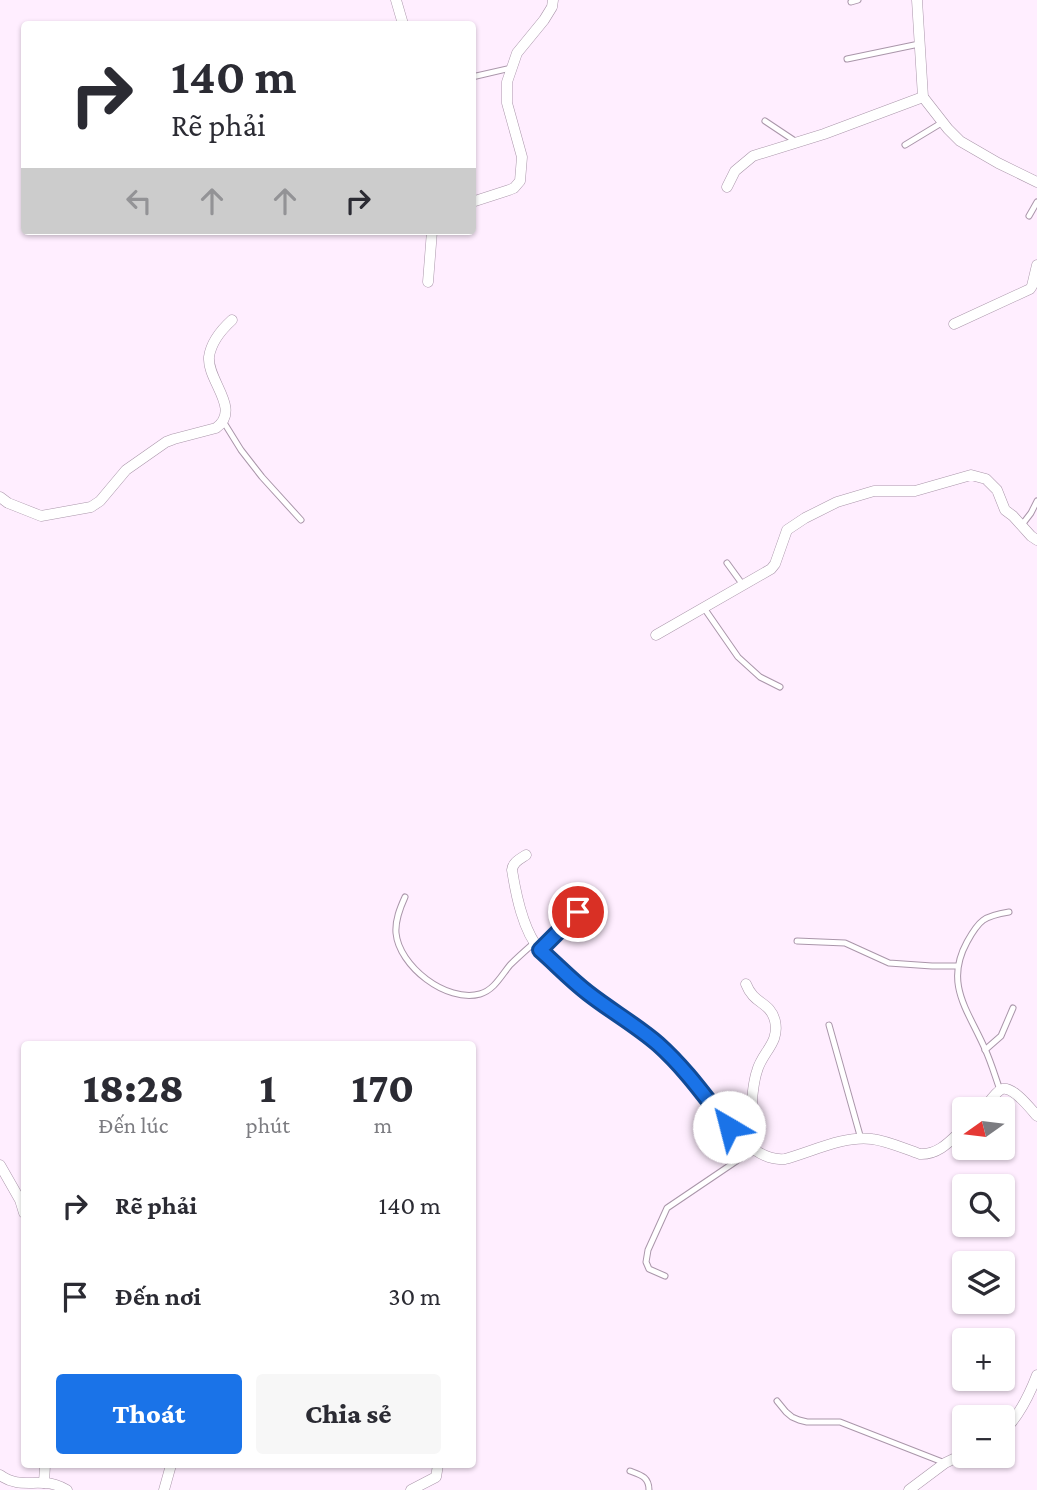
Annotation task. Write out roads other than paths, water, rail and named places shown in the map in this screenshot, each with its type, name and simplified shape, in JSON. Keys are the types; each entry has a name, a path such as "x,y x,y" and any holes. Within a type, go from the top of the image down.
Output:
{"street":[{"path":"396,0 402,21"},
{"path":"476,201 514,188 520,181 522,157 507,103 507,82 516,53 544,20 553,0"},
{"path":"917,0 923,97 960,141 1037,182"},
{"path":"727,187 735,170 753,156 798,143 923,97"},
{"path":"428,282 432,235"},
{"path":"954,324 1030,289 1037,265"},
{"path":"0,497 25,511 41,516 91,507 100,501 126,470 166,442 216,428 226,415 226,408 212,372 209,356 220,331 232,320"},
{"path":"656,635 771,569 787,530 837,502 865,493 915,491 971,475 986,479 997,490 1005,510 1037,540"},
{"path":"526,855 515,862 512,870 521,910 537,946 588,993 659,1045 695,1082 729,1127 754,1148 776,1160 847,1140 861,1139 875,1140 926,1154 936,1152 952,1138"},
{"path":"746,984 752,996 771,1010 776,1027 776,1037 756,1072 752,1104 757,1130 754,1148"},
{"path":"994,1097 1005,1088 1012,1090 1037,1116"},
{"path":"0,1165 21,1203"},
{"path":"1015,1420 1036,1378"},
{"path":"909,1490 952,1460"},
{"path":"44,1483 45,1468"},
{"path":"164,1490 170,1468"},
{"path":"411,1490 436,1477 438,1468"},
{"path":"0,1475 14,1483 44,1483 67,1490"}],"lane":[{"path":"847,59 920,44"},
{"path":"476,76 511,68"},
{"path":"765,121 798,143"},
{"path":"905,145 943,121"},
{"path":"1029,216 1037,202"},
{"path":"223,421 262,477 301,520"},
{"path":"1021,526 1037,501"},
{"path":"727,564 743,585"},
{"path":"704,607 738,657 760,677 780,688"},
{"path":"404,897 396,922 396,936 404,956 423,977 440,989 464,994 479,995 493,988 513,962 578,912"},
{"path":"1000,1090 961,998 957,966 975,927 990,915 1009,912"},
{"path":"797,941 845,943 889,963 957,966"},
{"path":"985,1050 1001,1036 1013,1008"},
{"path":"829,1025 861,1139"},
{"path":"666,1276 649,1269 646,1262 648,1250 667,1208 754,1148"},
{"path":"777,1401 786,1412 799,1420 840,1422 945,1464"},
{"path":"630,1471 644,1476 649,1490"}]}
